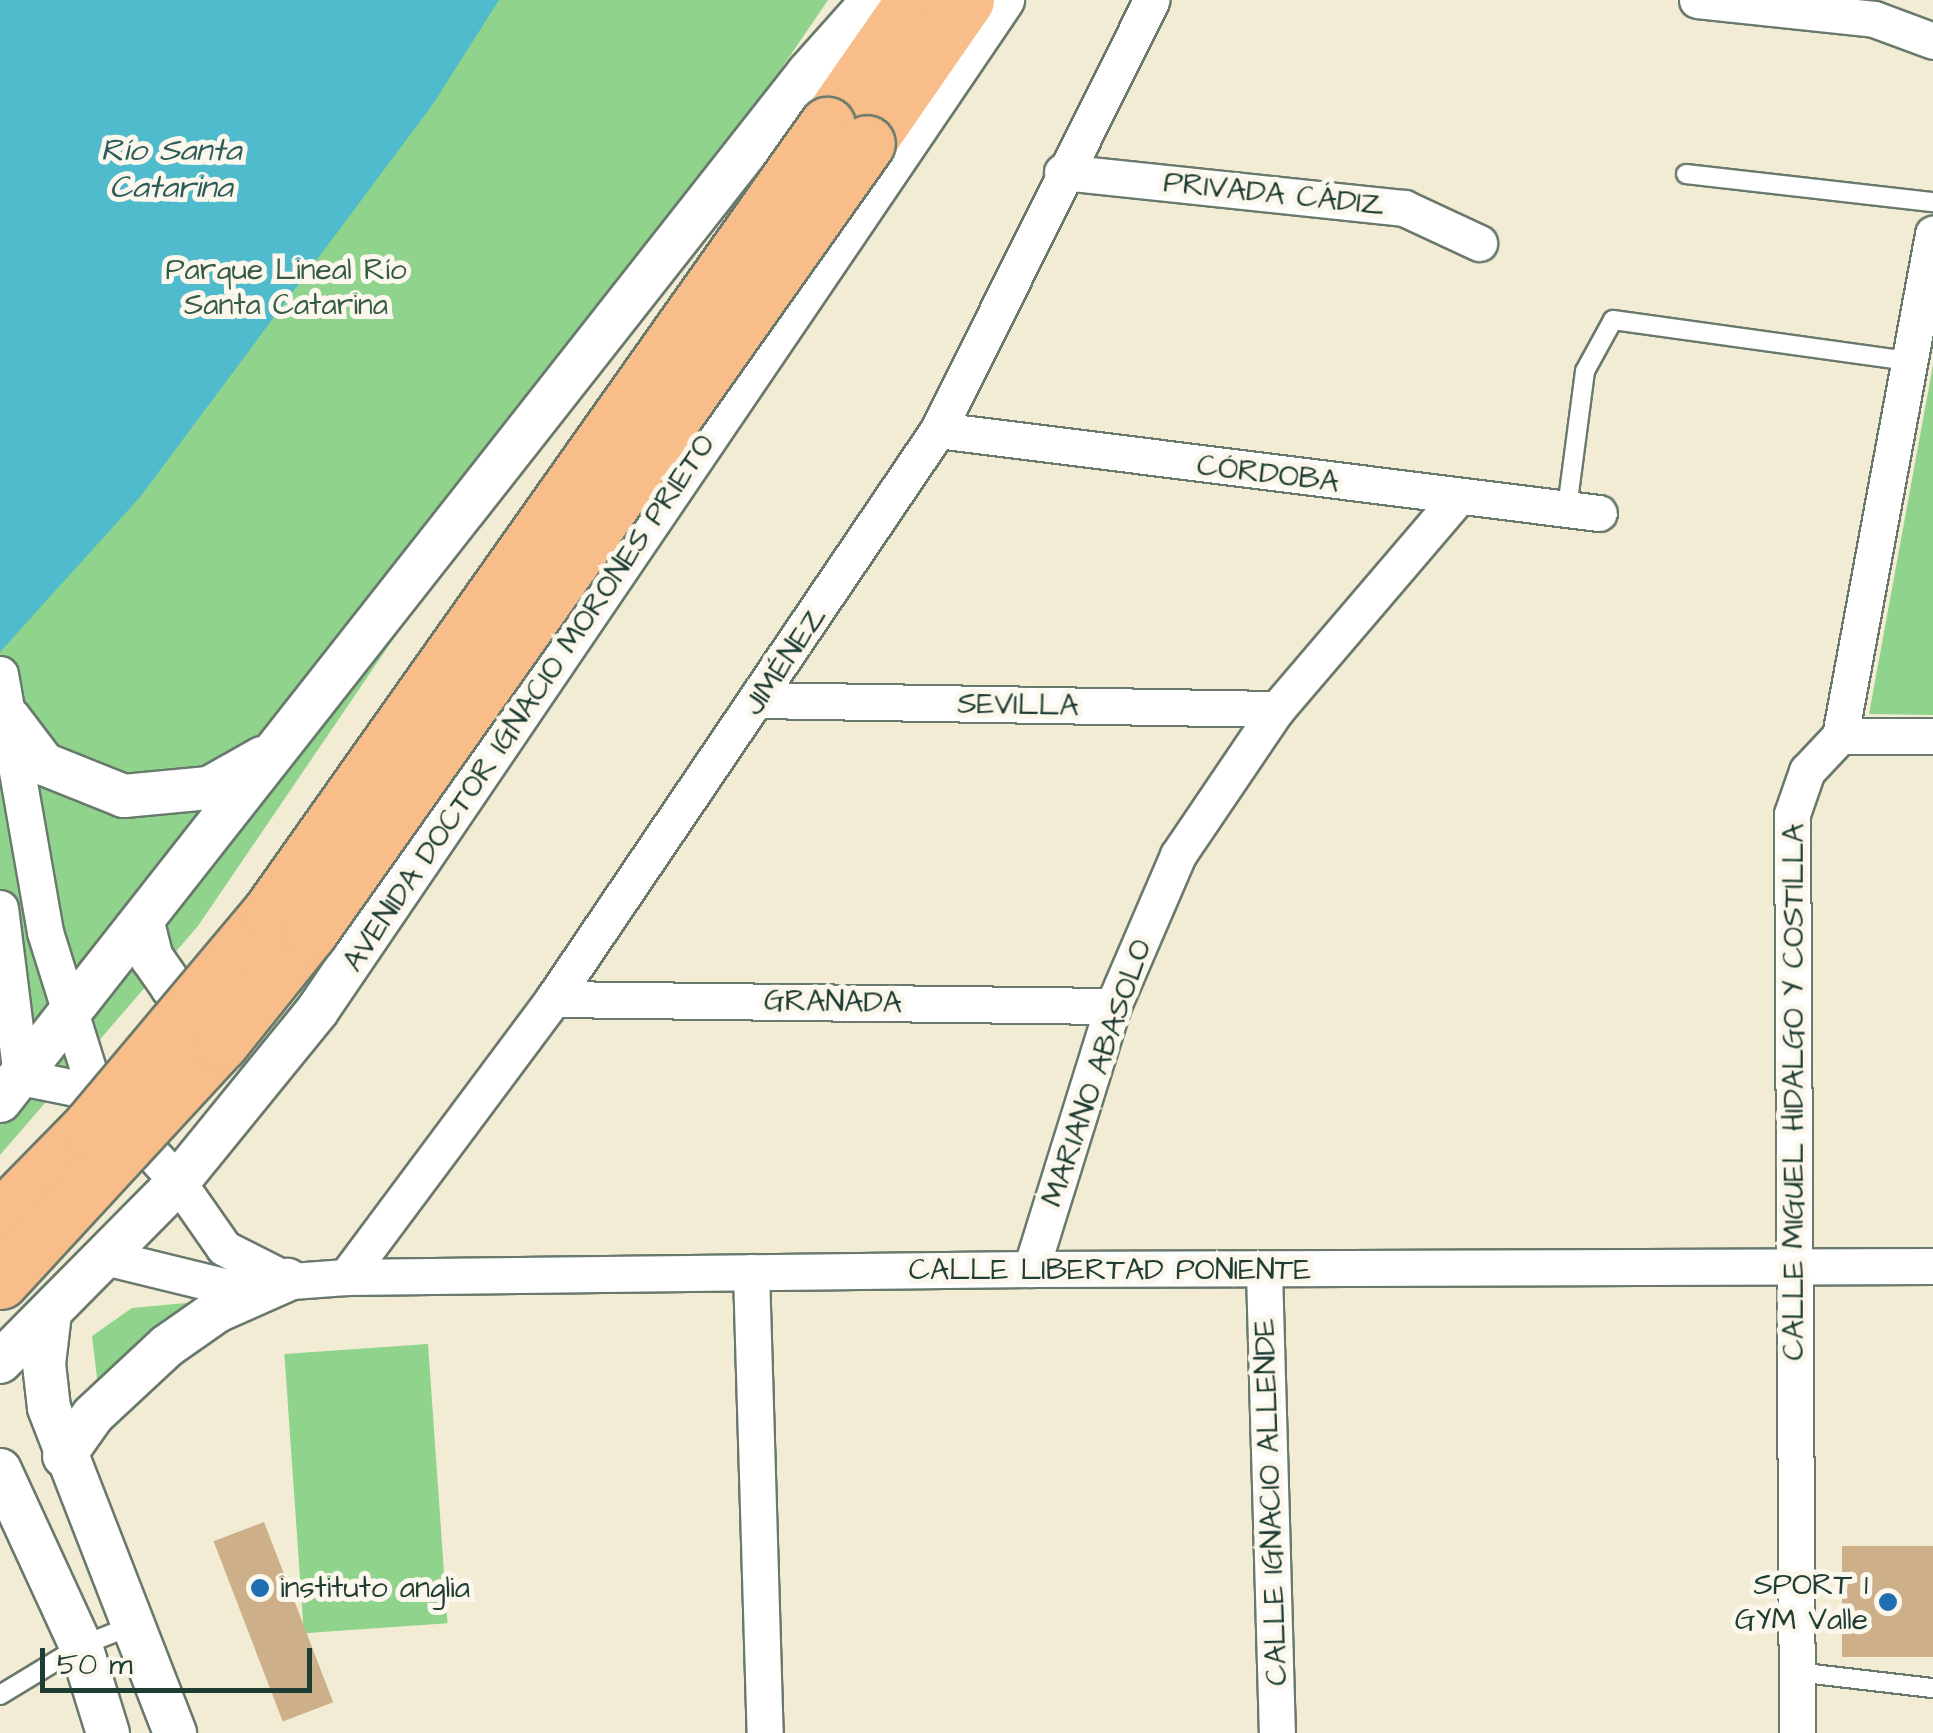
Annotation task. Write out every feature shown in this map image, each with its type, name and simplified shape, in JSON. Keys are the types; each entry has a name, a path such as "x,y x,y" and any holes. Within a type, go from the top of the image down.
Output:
{"main road":[{"name":"AVENIDA DOCTOR IGNACIO MORONES PRIETO","path":"0,1282 220,1043 310,932 847,134 914,0"},
{"name":"AVENIDA DOCTOR IGNACIO MORONES PRIETO","path":"0,1219 90,1127 271,911 847,134 966,0"}],"street":[{"path":"10,1089 808,72 873,0"},
{"name":"AVENIDA DOCTOR IGNACIO MORONES PRIETO","path":"0,1362 178,1182 318,1011 1003,0"},
{"name":"JIMÉNEZ","path":"346,1277 553,999 759,700 938,430 1062,172 1151,0"},
{"path":"1697,0 1870,9 1933,41"},
{"name":"PRIVADA CÁDIZ","path":"1062,172 1404,208 1478,244"},
{"path":"1933,234 1840,736 1933,736"},
{"name":"CÓRDOBA","path":"938,430 1583,511"},
{"name":"MARIANO ABASOLO","path":"1031,1269 1113,1006 1178,855 1277,709 1457,498"},
{"path":"4,693 44,764 124,796 210,788 290,737"},
{"path":"4,693 45,932 68,1016 95,1092 10,1089"},
{"name":"SEVILLA","path":"759,700 1277,709"},
{"name":"CALLE MIGUEL HIDALGO Y COSTILLA","path":"1797,1733 1792,814 1807,771 1840,736"},
{"path":"0,908 10,1089"},
{"path":"142,923 152,958 172,987 201,1008 235,1019 318,1011"},
{"name":"GRANADA","path":"553,999 1113,1006"},
{"name":"CALLE LIBERTAD PONIENTE","path":"95,1092 178,1182 224,1248 287,1280"},
{"name":"CALLE LIBERTAD PONIENTE","path":"105,1258 210,1286 346,1277 751,1272 1933,1266"},
{"path":"751,1272 765,1733"},
{"name":"CALLE IGNACIO ALLENDE","path":"1264,1272 1277,1733"},
{"path":"64,1456 93,1415 167,1346 217,1311 287,1280"},
{"path":"50,1314 44,1364 64,1456 176,1733"},
{"path":"0,1470 82,1646 108,1733"}],"lane":[{"path":"1686,174 1933,202"},
{"path":"1583,511 1585,372 1614,320 1908,361"},
{"path":"0,1696 82,1646 132,1626"},
{"path":"1796,1672 1933,1688"}],"green space":[{"name":"Parque Lineal Río Santa Catarina","path":"0,0 828,0 198,926 0,1155"},
{"path":"1933,365 1933,715 1869,714"},
{"path":"208,1301 99,1395 92,1336 132,1308"},
{"path":"428,1344 448,1623 304,1633 284,1354"}],"water":[{"name":"Río Santa Catarina","path":"0,0 499,0 433,104 140,497 0,652"}],"building":[{"name":"instituto anglia","path":"264,1522 333,1702 283,1722 214,1541"},
{"name":"SPORT 1 GYM Valle","path":"1842,1546 1933,1546 1933,1657 1842,1657"}],"place":[{"name":"instituto anglia","path":"260,1588"},
{"name":"SPORT 1 GYM Valle","path":"1888,1602"}]}
